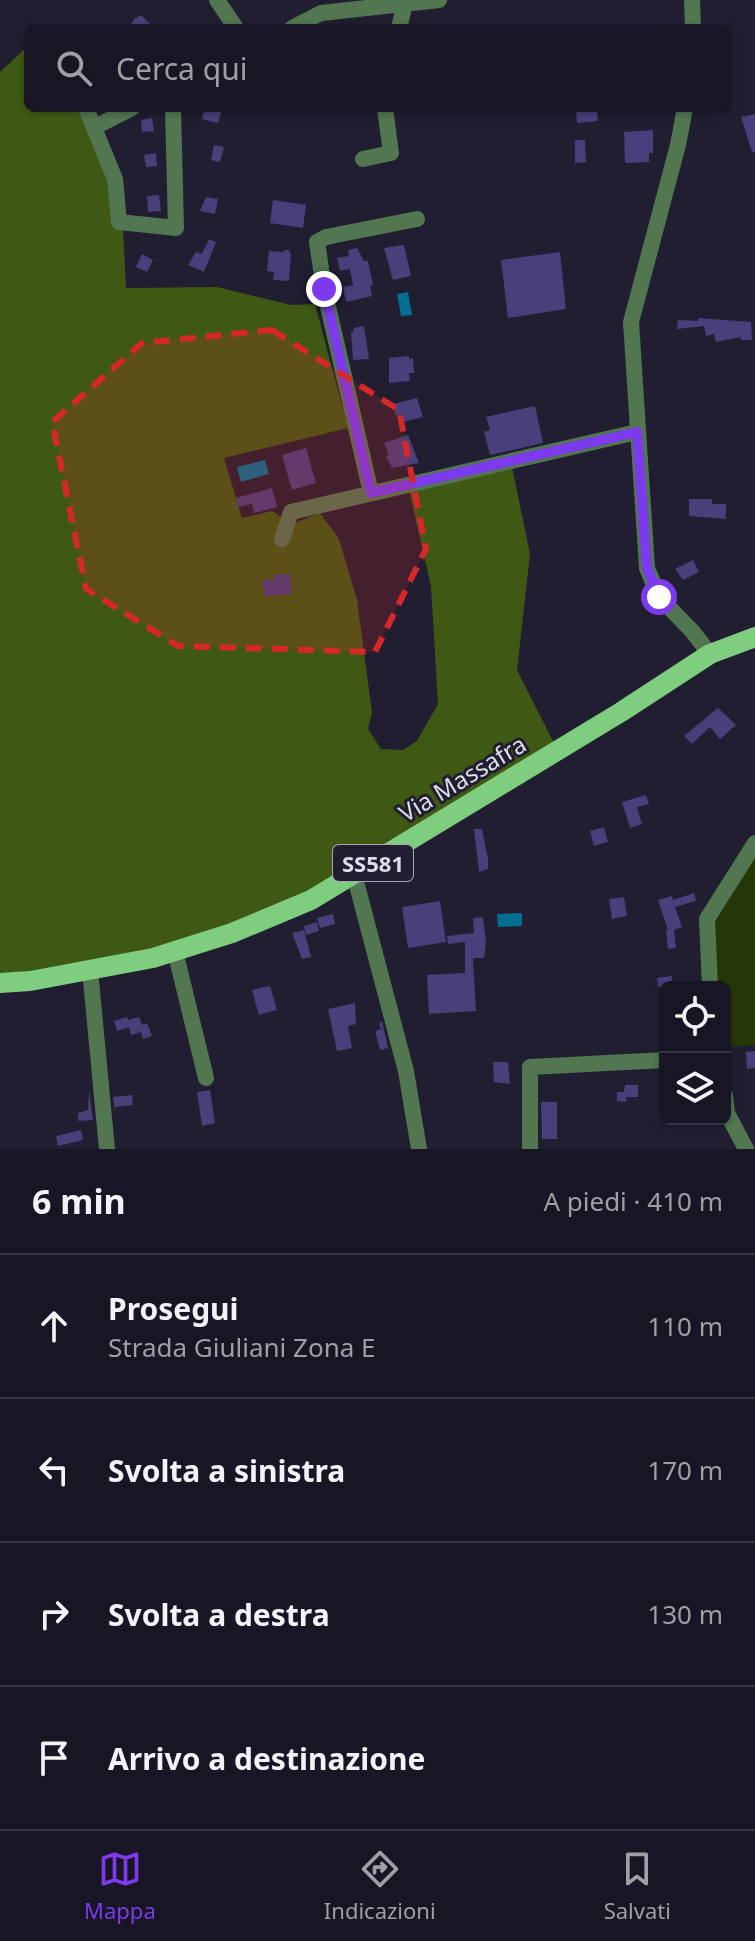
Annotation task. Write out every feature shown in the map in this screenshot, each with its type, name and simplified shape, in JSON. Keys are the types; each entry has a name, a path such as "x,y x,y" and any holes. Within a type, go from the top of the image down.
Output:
{"main road":[{"name":"Via Massafra","path":"0,983 90,970 175,951 232,933 311,900 621,712 710,654 751,641"}],"street":[{"path":"217,0 233,24"},
{"path":"300,24 321,13 439,0"},
{"path":"692,0 693,24"},
{"path":"400,24 405,4"},
{"path":"88,112 115,179 119,222 176,228 173,112"},
{"path":"95,127 124,112"},
{"path":"363,159 391,153 386,112"},
{"path":"684,112 631,322 647,568 659,597 710,654"},
{"path":"371,493 324,289 317,242 326,237 417,219"},
{"path":"282,539 291,512 637,432"},
{"path":"709,981 707,919 755,843"},
{"path":"354,874 406,1071 419,1149"},
{"path":"175,951 206,1078"},
{"path":"90,970 107,1149"},
{"path":"530,1149 530,1067 659,1060"},
{"path":"731,1121 742,1142 755,1142"}],"highlighted area":[{"path":"272,330 399,410 426,549 375,652 178,646 86,589 52,422 142,343"}],"green space":[{"path":"24,50 24,112 91,112 121,190 126,288 217,287 291,305 315,304 348,428 224,458 242,518 272,511 292,524 320,513 339,539 357,600 372,712 368,729 381,749 403,750 417,741 438,704 431,586 409,490 512,467 530,554 517,670 554,743 347,872 263,915 158,948 0,976 0,72"},
{"path":"755,838 755,1045 731,1047 731,981 718,981 709,932"}],"water":[{"path":"408,292 412,315 401,316 397,294"},
{"path":"265,460 269,474 241,482 237,467"},
{"path":"522,913 522,926 498,927 497,914"}],"building":[{"path":"141,15 150,24 131,24"},
{"path":"204,112 221,112 218,123 202,119"},
{"path":"576,112 597,112 598,121 577,123"},
{"path":"755,114 755,152 752,152 741,117"},
{"path":"152,118 154,131 142,132 141,120"},
{"path":"653,130 653,153 649,153 649,162 625,163 624,132"},
{"path":"575,140 585,140 586,162 575,163"},
{"path":"214,145 224,147 220,162 211,160"},
{"path":"156,153 157,166 146,167 144,155"},
{"path":"159,195 161,211 148,212 147,196"},
{"path":"206,197 218,199 215,214 200,211"},
{"path":"273,200 306,205 303,228 270,223"},
{"path":"209,239 216,242 204,272 188,265 196,252 202,254"},
{"path":"404,245 411,276 393,280 384,248"},
{"path":"357,248 364,261 368,261 372,296 346,302 343,287 353,285 350,269 340,271 337,258 349,256 348,250"},
{"path":"288,249 291,254 289,281 273,280 274,272 267,271 269,251"},
{"path":"560,252 566,309 508,318 501,260"},
{"path":"142,254 153,260 147,272 136,267"},
{"path":"698,318 751,322 752,340 741,340 741,337 716,342 714,334 706,336 704,326 677,329 678,320 698,321"},
{"path":"364,326 369,359 353,360 351,332 353,328"},
{"path":"409,356 409,359 413,358 414,373 409,373 410,381 389,383 389,358"},
{"path":"417,398 423,417 402,422 393,404"},
{"path":"535,406 543,443 490,455 484,432 490,430 486,417"},
{"path":"408,435 419,463 392,468 384,443"},
{"path":"306,448 316,483 292,490 282,455"},
{"path":"272,488 277,507 254,513 252,504 238,507 236,498"},
{"path":"689,499 712,499 712,504 726,504 726,519 689,516"},
{"path":"693,560 699,572 683,580 675,569"},
{"path":"290,574 292,594 264,596 262,580"},
{"path":"718,708 736,725 720,739 710,727 692,744 684,736"},
{"path":"646,795 649,804 637,807 642,824 630,828 622,802"},
{"path":"604,827 608,842 594,846 590,831"},
{"path":"474,829 482,829 488,859 488,869 479,872"},
{"path":"694,893 696,901 675,907 682,927 674,930 676,948 668,949 668,930 658,900 672,896 673,900"},
{"path":"624,897 627,916 612,919 609,899"},
{"path":"440,901 446,942 408,948 402,907"},
{"path":"333,914 335,924 320,928 317,918"},
{"path":"483,917 484,958 473,958 476,1011 429,1014 427,975 465,973 465,942 448,944 447,936 474,933 473,918"},
{"path":"317,922 319,931 306,935 304,926"},
{"path":"304,930 311,957 302,959 292,933"},
{"path":"672,976 672,981 659,981 658,987 657,978"},
{"path":"270,986 277,1010 259,1015 252,990"},
{"path":"355,1003 356,1024 348,1026 352,1048 337,1051 328,1009"},
{"path":"127,1017 128,1020 139,1017 142,1025 147,1023 152,1036 143,1039 141,1032 131,1035 129,1027 117,1031 114,1021"},
{"path":"382,1021 388,1048 380,1050 375,1031 381,1029 379,1024"},
{"path":"755,1051 755,1068 747,1069 746,1052"},
{"path":"493,1062 508,1062 510,1084 494,1082"},
{"path":"625,1085 638,1085 638,1097 626,1097 626,1102 617,1101 617,1092 624,1092"},
{"path":"210,1090 215,1123 202,1126 197,1092"},
{"path":"89,1091 93,1120 78,1121 78,1113 88,1110"},
{"path":"132,1095 133,1105 114,1107 113,1097"},
{"path":"541,1102 557,1102 557,1139 542,1139"},
{"path":"81,1130 83,1140 58,1146 56,1136"}],"route":[{"path":"324,289 371,493 637,432 647,568 659,597"}]}
